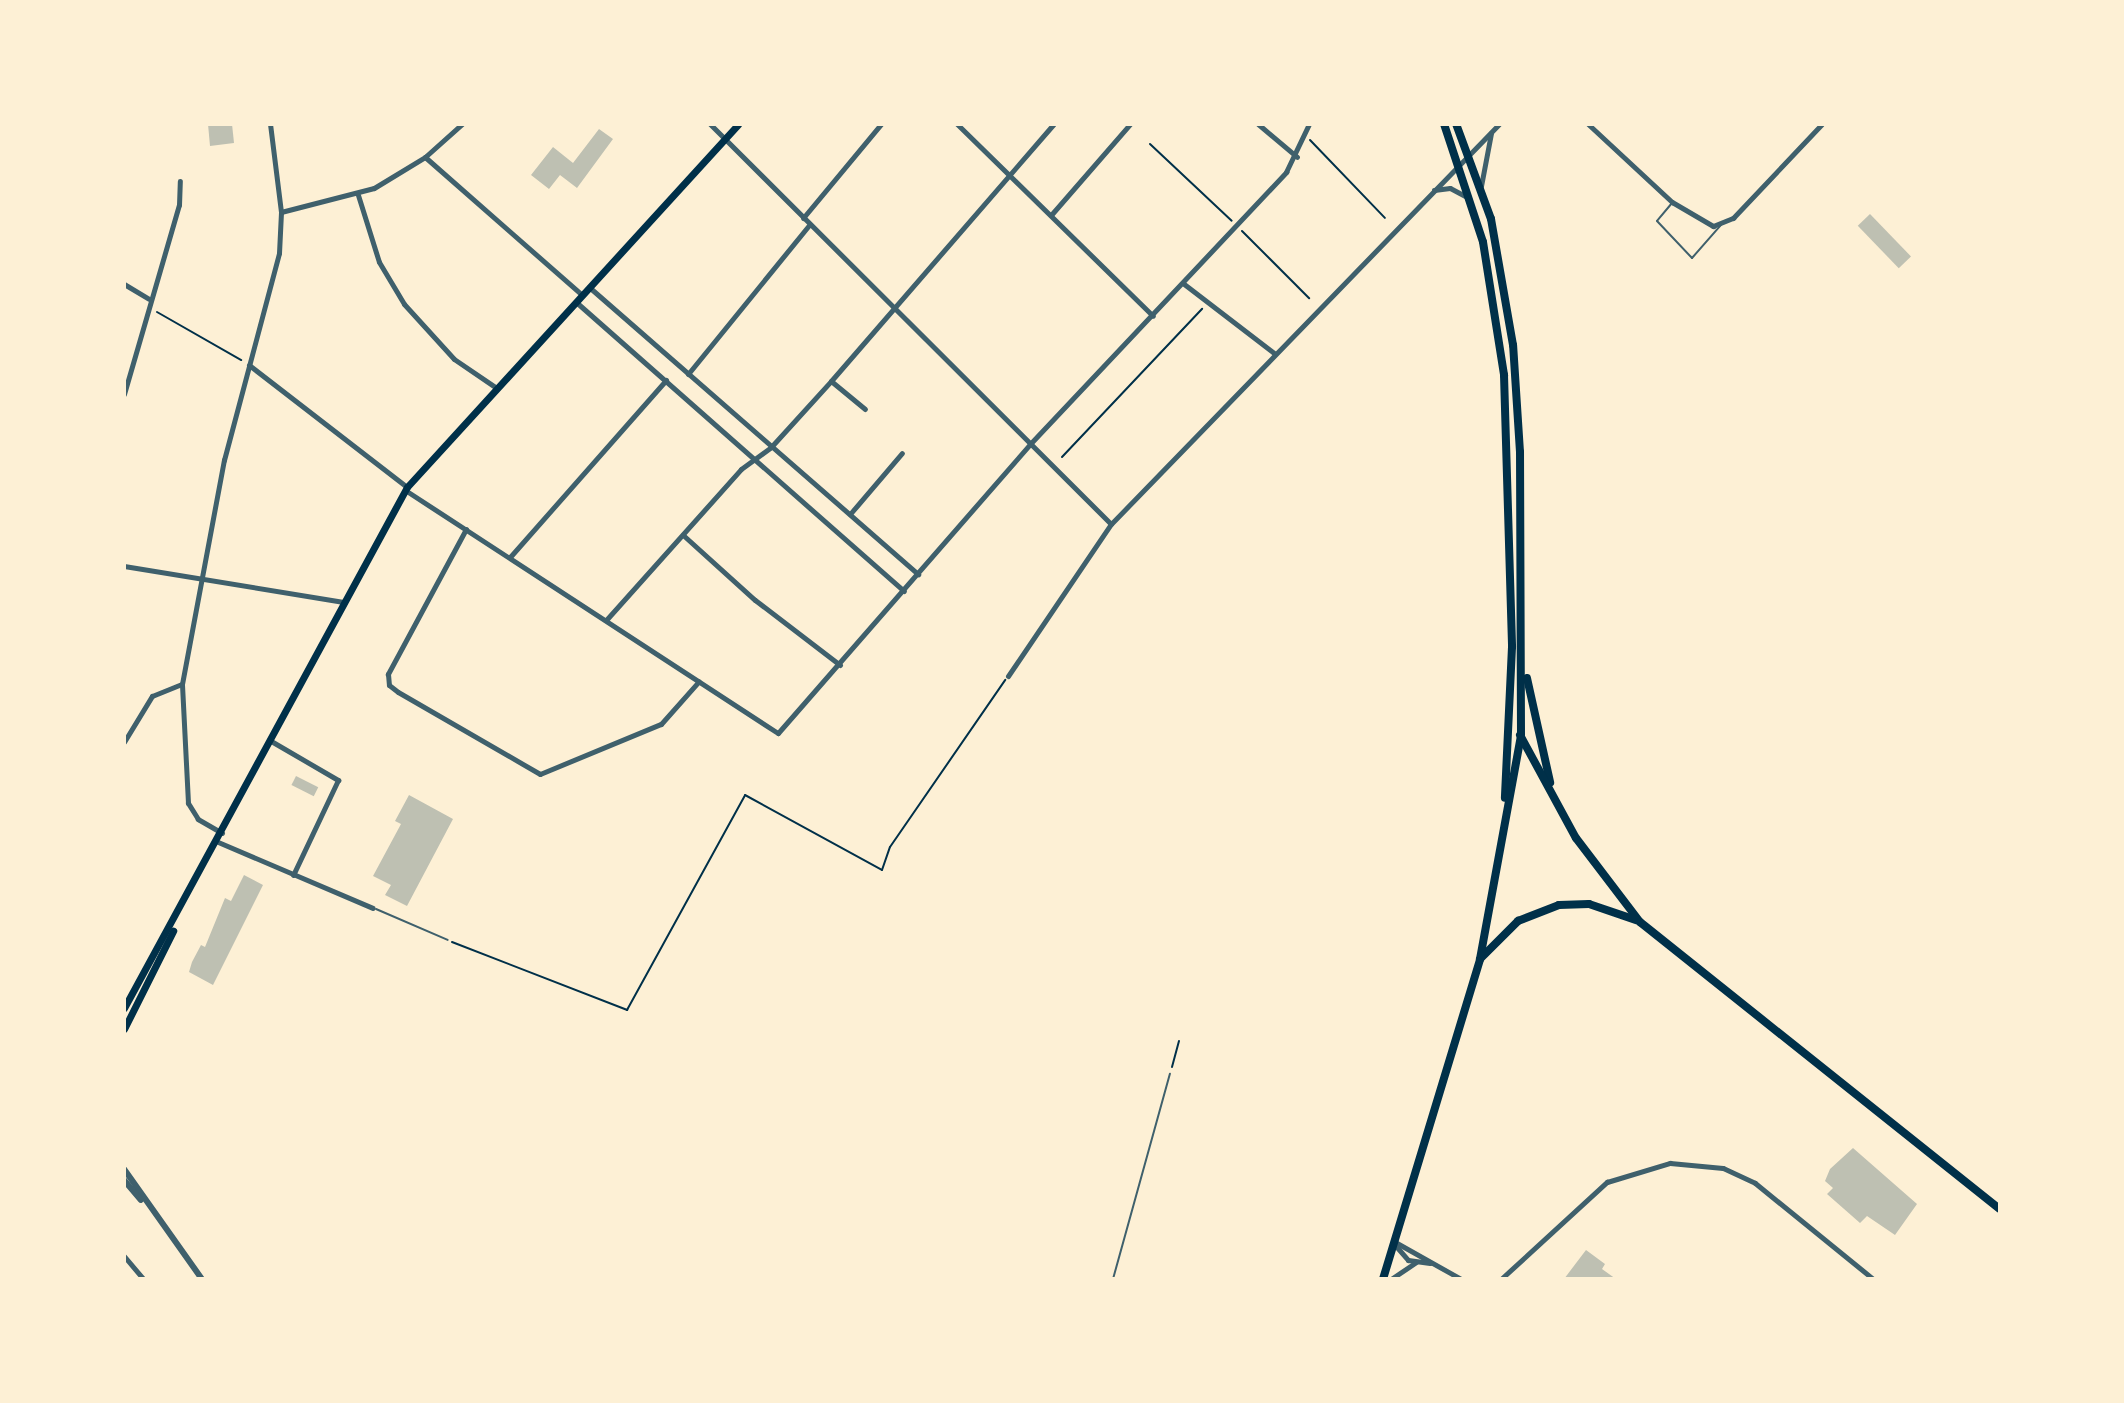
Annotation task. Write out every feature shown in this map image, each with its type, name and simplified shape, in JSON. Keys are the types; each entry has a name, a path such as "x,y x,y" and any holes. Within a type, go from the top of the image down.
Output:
{"main road":[{"path":"124,1008 189,896 406,488 738,124"},
{"path":"1444,124 1470,199 1492,285 1504,375 1510,704 1502,851"},
{"path":"1383,1279 1480,959 1521,736 1523,649 1517,395 1510,319 1491,219 1456,124"},
{"path":"1523,649 1533,718 1556,802"},
{"path":"1510,704 1521,736 1556,802 1599,874 1640,922 2000,1209"},
{"path":"124,1029 189,896"},
{"path":"1480,959 1518,921 1559,905 1604,907 1640,922"}],"street":[{"path":"270,124 281,212 279,253 198,575 182,684 188,803 198,819 220,838 293,875 373,908"},
{"path":"281,212 358,195 425,157 462,124"},
{"path":"710,124 1111,524"},
{"path":"803,218 881,124"},
{"path":"957,124 1153,316"},
{"path":"607,619 754,458 771,447 831,381 1054,124"},
{"path":"1051,215 1130,124"},
{"path":"1258,124 1297,157"},
{"path":"249,365 406,488 778,733 1030,444 1237,226 1297,157 1309,124"},
{"path":"1008,676 1111,524 1499,124"},
{"path":"1588,124 1672,202 1706,224 1721,225 1822,124"},
{"path":"1481,187 1492,132"},
{"path":"425,157 582,295"},
{"path":"124,394 149,299 179,205 180,181"},
{"path":"1433,190 1455,189 1470,199"},
{"path":"358,195 379,262 404,304 454,359 495,387"},
{"path":"688,374 810,224"},
{"path":"124,284 149,299"},
{"path":"1184,284 1274,353"},
{"path":"589,287 918,574"},
{"path":"575,302 904,591"},
{"path":"510,557 666,380"},
{"path":"831,381 865,409"},
{"path":"850,514 902,453"},
{"path":"466,529 388,674 389,685 398,692 540,774 661,724 699,681"},
{"path":"683,535 755,600 840,665"},
{"path":"124,566 198,575 346,602"},
{"path":"124,742 152,696 182,684"},
{"path":"271,741 338,780 293,875"},
{"path":"1501,1279 1607,1182 1670,1163 1723,1168 1755,1183 1873,1279"},
{"path":"124,1169 154,1215"},
{"path":"124,1180 202,1279"},
{"path":"1395,1243 1416,1262"},
{"path":"1395,1243 1461,1279"},
{"path":"124,1256 143,1279"},
{"path":"1391,1279 1416,1262 1432,1263"}],"lane":[{"path":"1672,202 1657,221 1692,258 1721,225"},
{"path":"373,908 448,940"},
{"path":"1113,1279 1170,1074"}],"path":[{"path":"1306,136 1385,218"},
{"path":"1150,144 1309,298"},
{"path":"1062,457 1209,303"},
{"path":"147,306 249,365"},
{"path":"448,940 627,1010 745,795 882,870 890,847 1008,676"},
{"path":"1170,1074 1179,1041"}],"building":[{"path":"208,124 232,124 234,143 210,146"},
{"path":"599,129 613,139 577,188 560,175 549,189 531,175 553,147 573,163"},
{"path":"1870,214 1911,256 1899,268 1858,226"},
{"path":"296,776 318,787 314,796 291,785"},
{"path":"409,795 453,819 407,906 385,895 391,885 373,876 401,824 395,821"},
{"path":"244,875 263,885 213,985 189,972 201,945 205,947 225,898 231,901"},
{"path":"1853,1148 1917,1204 1895,1235 1867,1216 1860,1223 1827,1194 1833,1188 1825,1181 1830,1169"},
{"path":"1586,1250 1605,1264 1602,1269 1616,1279 1564,1279"}]}
